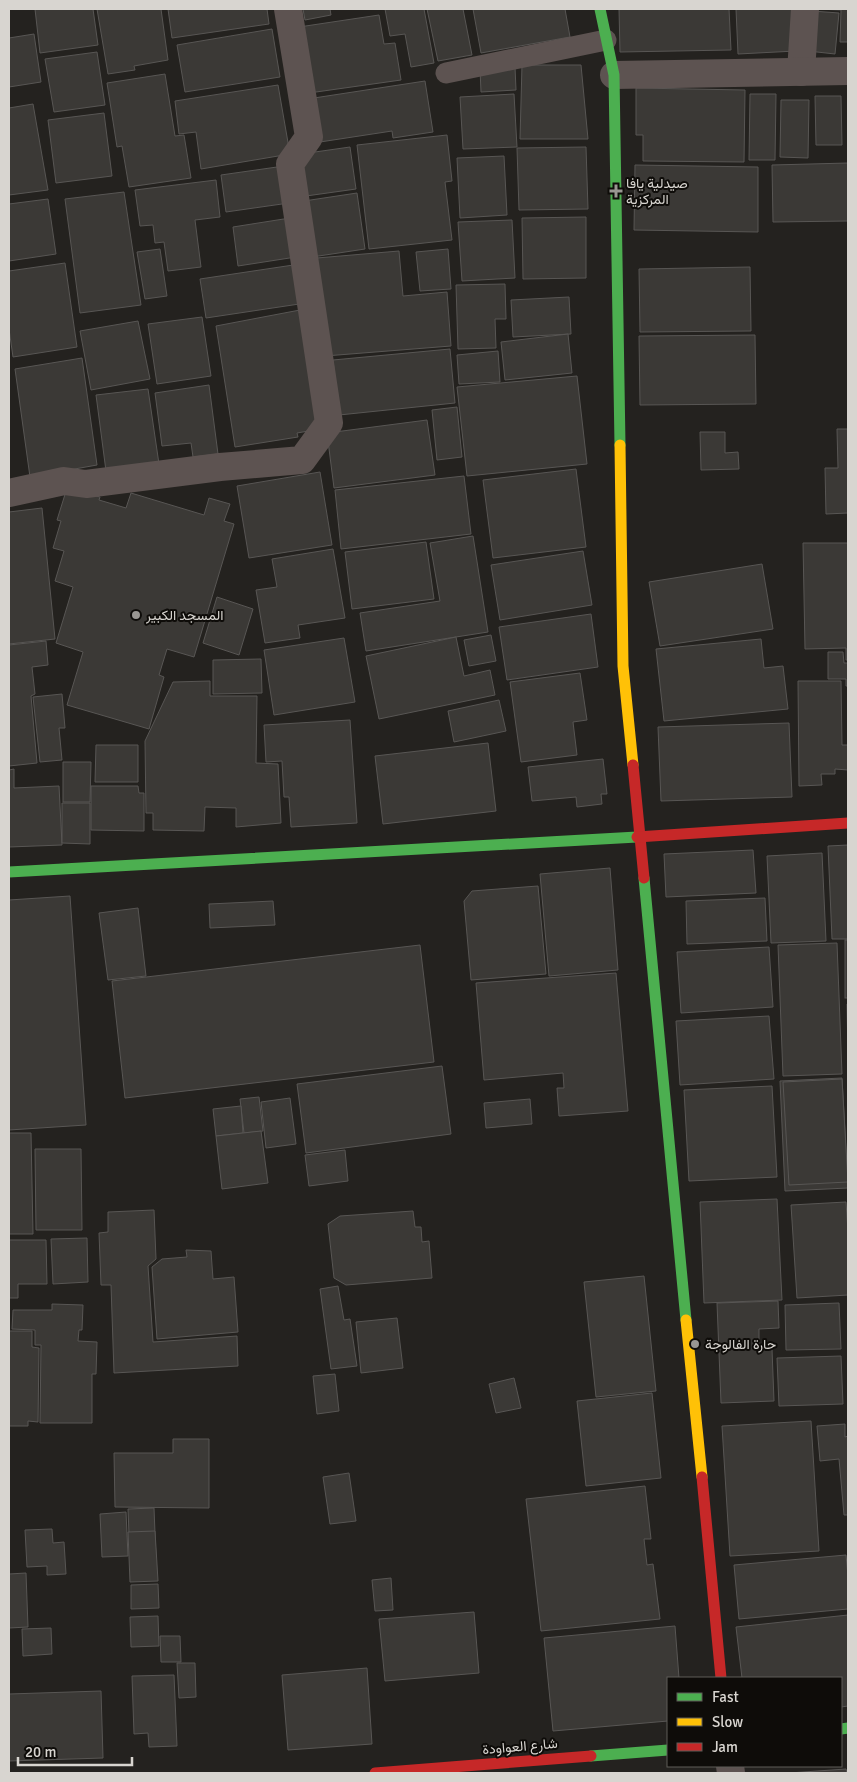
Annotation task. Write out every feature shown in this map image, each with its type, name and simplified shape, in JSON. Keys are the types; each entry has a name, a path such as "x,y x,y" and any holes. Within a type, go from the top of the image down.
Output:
{"street":[{"path":"9,493 64,481 86,484 220,467 302,460 329,423 290,164 309,138 288,9"},
{"path":"600,9 614,75 623,666 721,1677"},
{"path":"801,72 805,9"},
{"path":"614,75 848,71"},
{"path":"9,872 640,837 848,823"},
{"name":"شارع العواودة","path":"375,1773 667,1750"}],"lane":[{"path":"446,73 606,40"}],"building":[{"path":"35,9 93,9 98,45 40,53"},
{"path":"97,9 161,9 168,60 134,66 135,70 108,74"},
{"path":"168,9 267,9 269,24 172,38"},
{"path":"303,9 330,9 331,15 305,20"},
{"path":"385,9 424,9 434,63 411,67 405,34 390,36"},
{"path":"427,9 463,9 472,55 438,61"},
{"path":"473,9 565,9 570,37 481,53"},
{"path":"619,9 729,9 731,50 620,52"},
{"path":"736,9 794,9 796,51 738,54"},
{"path":"816,9 848,9 848,42 840,42 841,10"},
{"path":"812,11 839,13 835,54 808,51"},
{"path":"379,15 384,44 395,43 401,80 309,93 299,27"},
{"path":"272,29 280,77 185,92 177,45"},
{"path":"34,34 41,82 9,87 9,38"},
{"path":"97,52 105,105 54,112 45,59"},
{"path":"522,65 581,65 588,139 520,139"},
{"path":"515,67 516,90 481,92 480,69"},
{"path":"165,74 175,136 184,135 191,178 129,187 122,146 117,147 107,83"},
{"path":"425,81 433,132 393,138 392,131 320,142 314,98"},
{"path":"278,85 290,154 201,169 196,132 179,134 175,101"},
{"path":"636,88 745,90 744,162 643,161 643,135 636,135"},
{"path":"514,94 517,147 463,149 460,97"},
{"path":"750,94 776,94 775,160 749,160"},
{"path":"815,96 841,96 842,145 816,145"},
{"path":"781,100 809,100 808,158 780,157"},
{"path":"33,104 48,190 9,195 9,108"},
{"path":"104,113 112,176 56,183 48,120"},
{"path":"447,135 452,181 445,182 452,240 369,249 357,145"},
{"path":"350,147 356,189 306,196 301,154"},
{"path":"586,147 588,209 519,210 517,148"},
{"path":"504,156 507,215 460,218 457,158"},
{"path":"848,163 848,221 773,222 772,165"},
{"path":"635,165 758,167 758,232 634,230"},
{"path":"284,166 289,203 226,212 221,175"},
{"path":"216,180 220,217 195,220 201,267 168,271 164,242 155,243 153,225 140,226 135,190"},
{"path":"124,192 141,305 80,313 65,199"},
{"path":"357,193 365,249 312,257 304,201"},
{"path":"48,199 56,254 9,261 9,204"},
{"path":"586,217 586,278 523,279 522,218"},
{"path":"290,218 296,257 238,266 233,227"},
{"path":"512,220 515,278 462,281 458,222"},
{"path":"160,249 167,296 145,299 137,252"},
{"path":"448,249 451,289 420,291 416,252"},
{"path":"399,251 403,296 447,292 451,346 325,356 317,258"},
{"path":"65,263 77,347 13,357 9,329 9,271"},
{"path":"300,264 306,303 206,318 200,279"},
{"path":"750,267 751,331 640,332 639,269"},
{"path":"505,284 506,319 495,319 496,348 458,349 456,285"},
{"path":"569,297 571,334 513,337 511,300"},
{"path":"300,310 320,429 297,433 298,437 235,447 216,326"},
{"path":"202,317 211,376 157,384 148,324"},
{"path":"138,321 150,379 91,390 80,331"},
{"path":"568,334 572,373 505,380 501,342"},
{"path":"755,335 756,404 640,405 639,336"},
{"path":"450,349 455,403 339,415 333,360"},
{"path":"498,351 500,382 459,384 457,355"},
{"path":"82,358 97,465 30,477 15,369"},
{"path":"577,376 587,464 467,476 457,387"},
{"path":"209,385 218,454 193,457 191,443 162,446 155,393"},
{"path":"148,389 159,464 106,471 96,395"},
{"path":"457,407 462,457 437,460 432,410"},
{"path":"427,420 435,475 334,488 327,433"},
{"path":"837,429 848,429 848,513 826,514 825,468 838,468"},
{"path":"700,432 725,432 725,453 738,452 739,469 701,470"},
{"path":"576,469 586,547 493,558 483,480"},
{"path":"320,472 332,545 249,558 237,486"},
{"path":"464,476 471,534 341,549 335,490"},
{"name":"المسجد الكبير","path":"67,488 100,497 99,500 126,508 131,493 204,515 209,498 230,504 224,521 234,524 194,657 167,649 159,675 164,677 149,729 67,705 83,652 56,643 73,587 55,581 64,551 53,548 61,521 57,520"},
{"path":"42,508 55,639 9,644 9,512"},
{"path":"473,536 488,632 366,651 360,613 440,601 430,543"},
{"path":"426,542 434,599 352,609 345,552"},
{"path":"803,543 848,543 848,660 846,660 846,648 805,649"},
{"path":"333,549 345,618 298,625 300,638 265,643 256,590 277,587 272,559"},
{"path":"583,551 592,605 500,620 491,565"},
{"path":"762,564 773,629 660,646 649,582"},
{"path":"217,597 253,609 239,655 203,643"},
{"path":"591,614 598,667 507,680 499,627"},
{"path":"491,635 496,661 469,666 464,640"},
{"path":"456,637 464,676 490,670 495,695 379,719 366,656"},
{"path":"344,638 355,702 274,715 264,650"},
{"path":"761,639 764,668 783,666 788,709 664,721 656,649"},
{"path":"46,641 48,665 32,667 35,694 31,696 37,763 9,766 9,645"},
{"path":"828,652 843,652 844,663 848,663 848,686 846,686 846,679 828,679"},
{"path":"261,659 262,693 213,694 213,660"},
{"path":"580,673 587,720 573,722 577,755 521,762 510,682"},
{"path":"210,681 210,696 257,696 256,763 278,764 281,823 236,827 236,808 205,807 204,831 153,830 153,813 146,813 145,741 173,682"},
{"path":"798,681 841,681 842,745 848,745 848,770 835,769 835,774 821,774 822,785 799,786"},
{"path":"62,694 65,728 59,728 62,760 40,762 33,697"},
{"path":"499,700 506,731 454,742 448,711"},
{"path":"350,720 357,823 291,827 289,797 284,797 282,761 266,762 264,725"},
{"path":"789,723 792,797 661,801 658,727"},
{"path":"488,743 496,811 383,824 375,756"},
{"path":"96,745 138,745 138,782 95,782"},
{"path":"603,759 607,794 601,794 602,804 577,807 576,797 532,801 528,767"},
{"path":"63,762 91,762 90,802 63,802"},
{"path":"14,769 14,788 59,786 62,845 9,847 9,770"},
{"path":"91,786 138,786 139,793 144,793 144,831 91,830"},
{"path":"62,803 90,803 90,844 62,843"},
{"path":"848,845 848,939 832,939 828,846"},
{"path":"753,850 756,893 666,897 664,854"},
{"path":"822,853 826,941 771,943 767,856"},
{"path":"610,868 618,970 549,976 540,874"},
{"path":"538,886 546,974 471,980 464,901 472,891"},
{"path":"70,896 86,1125 9,1130 9,900"},
{"path":"765,898 767,941 687,944 686,901"},
{"path":"273,901 275,925 210,928 209,904"},
{"path":"138,908 146,976 108,980 99,913"},
{"path":"845,940 848,940 848,998 845,998"},
{"path":"837,943 842,1074 783,1076 778,945"},
{"path":"420,945 434,1062 125,1098 112,981"},
{"path":"769,947 773,1007 681,1013 677,952"},
{"path":"616,973 628,1111 559,1116 557,1088 564,1088 563,1073 484,1080 476,983"},
{"path":"847,1004 848,1004 848,1058"},
{"path":"769,1016 774,1079 680,1085 676,1021"},
{"path":"442,1066 451,1134 306,1153 297,1084"},
{"path":"842,1078 848,1188 785,1191 780,1081"},
{"path":"842,1079 848,1182 789,1185 783,1082"},
{"path":"772,1086 777,1177 689,1181 684,1090"},
{"path":"259,1097 263,1131 244,1133 240,1099"},
{"path":"290,1098 296,1144 266,1148 261,1102"},
{"path":"530,1099 532,1124 486,1128 484,1103"},
{"path":"241,1106 243,1133 216,1136 213,1109"},
{"path":"261,1131 268,1183 222,1189 216,1136"},
{"path":"9,1133 31,1133 33,1234 9,1234"},
{"path":"35,1149 81,1149 82,1230 36,1230"},
{"path":"345,1150 348,1181 309,1186 305,1155"},
{"path":"777,1199 782,1300 704,1303 700,1202"},
{"path":"846,1202 848,1295 797,1298 791,1205"},
{"path":"154,1210 156,1259 148,1266 153,1342 237,1336 238,1366 114,1373 111,1285 101,1285 99,1233 108,1232 108,1212"},
{"path":"413,1211 415,1227 421,1227 422,1242 429,1241 432,1278 346,1285 334,1278 328,1224 340,1216"},
{"path":"87,1238 88,1282 53,1284 51,1239"},
{"path":"9,1240 46,1240 47,1284 18,1284 18,1298 9,1298"},
{"path":"186,1250 211,1251 213,1279 234,1277 238,1332 157,1339 152,1267 162,1259 187,1257"},
{"path":"644,1276 656,1391 596,1397 584,1282"},
{"path":"338,1286 344,1320 350,1319 357,1366 331,1369 320,1289"},
{"path":"778,1301 779,1328 759,1329 759,1350 772,1349 774,1401 721,1403 717,1303"},
{"path":"839,1303 841,1349 786,1350 785,1305"},
{"path":"52,1304 83,1305 82,1330 79,1330 78,1341 97,1342 96,1374 92,1374 92,1423 40,1423 41,1345 35,1345 35,1330 12,1329 13,1310 52,1310"},
{"path":"397,1318 403,1368 361,1373 356,1322"},
{"path":"9,1331 32,1331 32,1347 39,1348 38,1422 28,1421 28,1426 9,1426"},
{"path":"841,1356 843,1404 779,1406 777,1358"},
{"path":"335,1374 339,1411 317,1414 313,1376"},
{"path":"514,1378 521,1408 496,1413 489,1384"},
{"path":"652,1393 661,1478 586,1486 577,1401"},
{"path":"811,1421 819,1551 730,1556 722,1426"},
{"path":"845,1424 845,1437 848,1436 848,1515 844,1515 839,1459 820,1461 817,1426"},
{"path":"173,1439 209,1439 209,1508 115,1507 114,1453 173,1453"},
{"path":"349,1473 356,1521 330,1524 323,1477"},
{"path":"645,1486 651,1539 644,1539 647,1565 653,1564 660,1619 541,1631 526,1499"},
{"path":"154,1508 156,1558 130,1559 128,1509"},
{"path":"126,1512 128,1556 102,1557 100,1514"},
{"path":"52,1529 53,1543 64,1542 66,1574 47,1575 47,1566 27,1567 25,1530"},
{"path":"155,1531 158,1581 130,1582 128,1532"},
{"path":"846,1555 848,1609 739,1619 734,1565"},
{"path":"26,1573 28,1627 9,1628 9,1574"},
{"path":"391,1578 393,1610 375,1611 372,1580"},
{"path":"158,1584 159,1608 131,1609 131,1585"},
{"path":"474,1612 479,1673 385,1681 379,1619"},
{"path":"848,1615 848,1706 842,1707 842,1677 742,1677 736,1627"},
{"path":"158,1616 159,1646 131,1647 130,1617"},
{"path":"675,1626 679,1677 667,1677 667,1721 553,1731 544,1638"},
{"path":"51,1628 52,1654 23,1656 22,1629"},
{"path":"160,1636 180,1636 181,1662 161,1662"},
{"path":"177,1663 195,1663 196,1697 179,1698"},
{"path":"367,1668 372,1744 288,1750 282,1675"},
{"path":"174,1675 177,1746 149,1747 148,1733 134,1734 132,1676"},
{"path":"101,1691 103,1758 9,1761 9,1694"},
{"path":"846,1769 847,1773 789,1773"}],"traffic: fast":[{"path":"600,9 614,75 620,445"},
{"path":"9,872 637,837"},
{"path":"644,878 686,1320"},
{"path":"842,1729 848,1728"},
{"path":"591,1756 667,1750"}],"traffic: slow":[{"path":"620,445 623,666 633,765"},
{"path":"686,1320 702,1477"}],"traffic: jam":[{"path":"633,765 644,878"},
{"path":"637,837 848,823"},
{"path":"702,1477 721,1677"},
{"path":"375,1773 591,1756"}],"place":[{"name":"صيدلية يافا المركزية","path":"616,191"},
{"name":"المسجد الكبير","path":"136,615"},
{"name":"حارة الفالوجة","path":"695,1344"}]}
